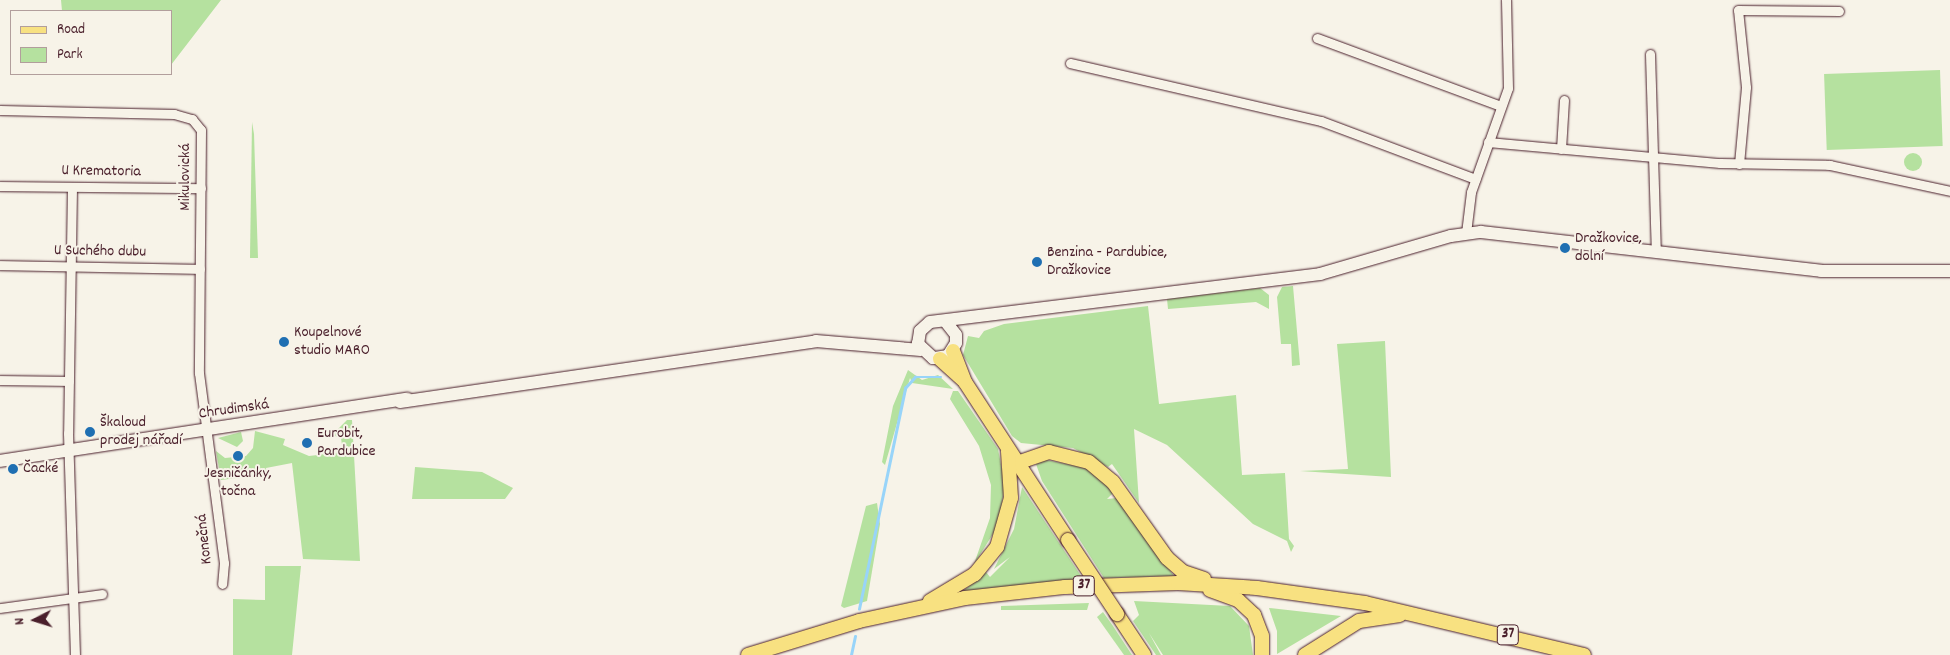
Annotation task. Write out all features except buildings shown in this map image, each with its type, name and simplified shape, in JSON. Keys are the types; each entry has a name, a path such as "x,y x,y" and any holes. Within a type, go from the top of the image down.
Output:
{"main road":[{"path":"894,346 918,337 930,322 946,322 1320,274 1466,233 1500,233 1821,272 1950,271"},
{"path":"979,317 956,335 953,351 965,382 1144,655"},
{"path":"946,322 956,335"},
{"path":"918,337 921,350"},
{"path":"400,402 816,341 894,346 921,350 940,359 965,382"},
{"path":"940,359 953,351"},
{"name":"Chrudimská","path":"0,461 400,402 441,392 478,390"},
{"path":"921,607 975,574 997,547 1011,498 1008,450"},
{"path":"1017,463 1050,452 1089,462 1113,482 1172,564 1194,577 1239,586"},
{"path":"1178,584 1220,592 1246,606 1259,625 1262,655"},
{"name":"37","path":"748,655 921,607 1037,589 1178,584 1239,586 1332,597 1433,617 1584,655"},
{"path":"1305,655 1366,618 1433,617"}],"street":[{"path":"1466,233 1475,179 1508,88 1506,0"},
{"path":"1739,164 1746,87 1738,10 1839,11"},
{"path":"1317,38 1501,106"},
{"path":"1650,54 1655,158 1656,251"},
{"path":"1070,63 1321,121 1475,179"},
{"path":"1561,149 1564,100"},
{"name":"Mikulovická","path":"0,110 183,115 201,130 199,373 206,431"},
{"path":"1488,142 1739,164 1830,165 1950,191"},
{"name":"U Krematoria","path":"0,186 201,188"},
{"path":"72,187 69,451 76,655"},
{"name":"U Suchého dubu","path":"0,265 200,269"},
{"path":"0,380 69,381"},
{"name":"Konečná","path":"206,431 224,563 222,584"},
{"path":"0,608 102,594"}],"green space":[{"path":"61,0 221,0 172,64 172,10 62,10"},
{"path":"1940,70 1943,146 1827,150 1824,74"},
{"path":"252,122 254,134 258,258 250,258"},
{"path":"1909,153 1917,153 1922,158 1920,169 1909,171 1904,166 1904,158"},
{"path":"1293,286 1300,365 1292,366 1291,344 1281,344 1277,297 1282,287"},
{"path":"1260,288 1269,295 1269,309 1256,302 1168,309 1167,299"},
{"path":"1148,306 1159,404 1236,395 1242,475 1285,473 1289,539 1294,546 1291,552 1287,541 1253,524 1167,445 1134,429 1139,503 1112,464 1108,467 1073,448 1021,443 1012,436 963,355 968,336 979,338 984,331 1004,324"},
{"path":"1385,341 1391,477 1300,471 1348,469 1337,344"},
{"path":"908,370 922,380 938,375 953,389 912,383 910,378 885,465 882,462 893,406"},
{"path":"953,391 958,391 998,449 1005,485 998,526 974,564 990,518 991,485 979,446 950,399"},
{"path":"347,420 352,420 360,561 303,559 292,463 266,468 267,474 221,480 216,451 225,458 246,456 253,448 255,431 285,439 283,445 309,456 343,452 341,438 332,435"},
{"path":"241,432 243,441 237,447 218,438"},
{"path":"1046,460 1086,468 1109,487 1113,493 1107,499 1117,498 1174,576 1104,578 1042,481 1036,464"},
{"path":"415,467 482,472 513,488 505,499 412,499"},
{"path":"1022,487 1083,579 962,592 986,572 990,577 1010,557 994,569 1014,529"},
{"path":"877,503 880,524 867,601 844,608 841,606 866,506"},
{"path":"265,566 301,566 292,655 233,655 233,599 265,600"},
{"path":"1134,601 1230,606 1249,626 1253,655 1163,655 1149,633 1161,655 1156,655 1133,621 1139,615"},
{"path":"1089,603 1087,610 1001,610 1001,606"},
{"path":"1269,608 1341,616 1277,654 1277,631"},
{"path":"1103,612 1132,655 1124,655 1097,617"}],"waterway":[{"path":"859,609 905,388 915,377 941,377"},
{"path":"851,655 855,636"}],"place":[{"name":"Dražkovice, dolní","path":"1565,248"},
{"name":"Benzina - Pardubice, Dražkovice","path":"1037,262"},
{"name":"Koupelnové studio MARO","path":"284,342"},
{"name":"Škaloud prodej nářadí","path":"90,432"},
{"name":"Eurobit, Pardubice","path":"307,443"},
{"name":"Jesničánky, točna","path":"238,456"},
{"name":"Čacké","path":"13,469"}]}
